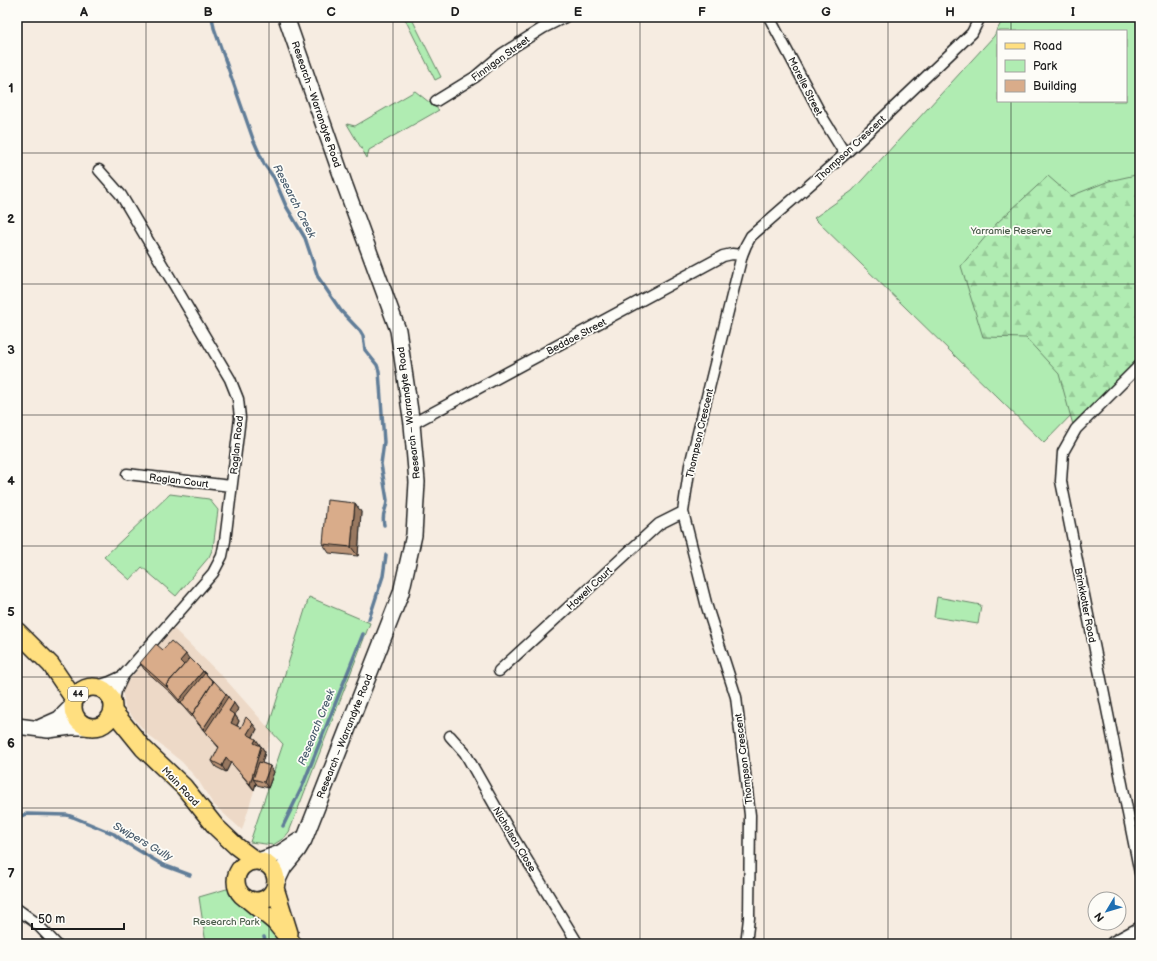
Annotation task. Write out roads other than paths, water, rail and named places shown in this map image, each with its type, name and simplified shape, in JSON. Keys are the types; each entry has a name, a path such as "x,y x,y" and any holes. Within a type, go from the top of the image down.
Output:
{"main road":[{"name":"Research – Warrandyte Road","path":"276,886 284,867 301,845 401,593 414,535 417,482 412,424 398,330 344,183 286,17"},
{"path":"17,631 51,665 68,677 91,687"},
{"path":"34,729 54,722 64,714 74,702 51,665"},
{"name":"44","path":"91,728 83,725 75,716 74,702 82,690 91,687 106,691 113,702 113,710"},
{"path":"17,726 48,730 71,727 99,727 108,721 113,710"},
{"name":"Main Road","path":"113,710 143,748 184,787 216,827 236,846 257,861 263,862 272,868 275,873 276,886 292,943"},
{"name":"Main Road","path":"91,728 120,736 143,748"},
{"name":"Main Road","path":"216,827 229,853 238,890 275,922 292,943"},
{"name":"Research – Warrandyte Road","path":"257,861 273,856 286,849 298,842 306,833"},
{"path":"236,880 242,866 246,863 257,861"},
{"path":"246,898 251,900 261,900 270,896 276,886"},
{"path":"1114,944 1140,930"}],"street":[{"name":"Finnigan Street","path":"436,101 475,76 508,50 543,28 565,17"},
{"name":"Morelle Street","path":"769,17 824,120 845,154"},
{"name":"Thompson Crescent","path":"746,944 750,815 736,697 707,607 683,512 690,465 742,255 751,236 845,154 972,33 980,17"},
{"name":"Raglan Road","path":"99,170 121,194 230,379 238,399 240,418 222,556 212,573 123,676 116,691 113,710"},
{"name":"Beddoe Street","path":"412,424 723,256 732,254 742,255"},
{"name":"Brinkkotter Road","path":"1140,365 1076,429 1063,452 1062,481 1140,873"},
{"name":"Raglan Court","path":"127,474 231,486"},
{"name":"Howell Court","path":"499,671 659,524 683,512"},
{"name":"Raglan Road","path":"91,687 110,682 123,676"},
{"name":"Nicholson Close","path":"450,736 465,753 510,832 536,872 578,944"},
{"path":"17,909 39,926 56,944"}],"waterway":[{"name":"Research Creek","path":"212,17 214,28 253,139 264,164 274,178 286,206 305,238 318,277 341,311 360,331 363,336 365,350 377,365 379,371 384,442 381,464 387,500 383,517 384,525"},
{"name":"Research Creek","path":"369,619 383,576 386,555"},
{"name":"Research Creek","path":"283,826 302,787 363,634"},
{"name":"Swipers Gully","path":"17,817 27,814 67,815 73,817 114,834 163,865 190,875"},
{"name":"Research Creek","path":"264,937 266,944"}],"park label":[{"name":"Yarramie Reserve","path":"1011,230"},
{"name":"Research Park","path":"226,921"}]}
